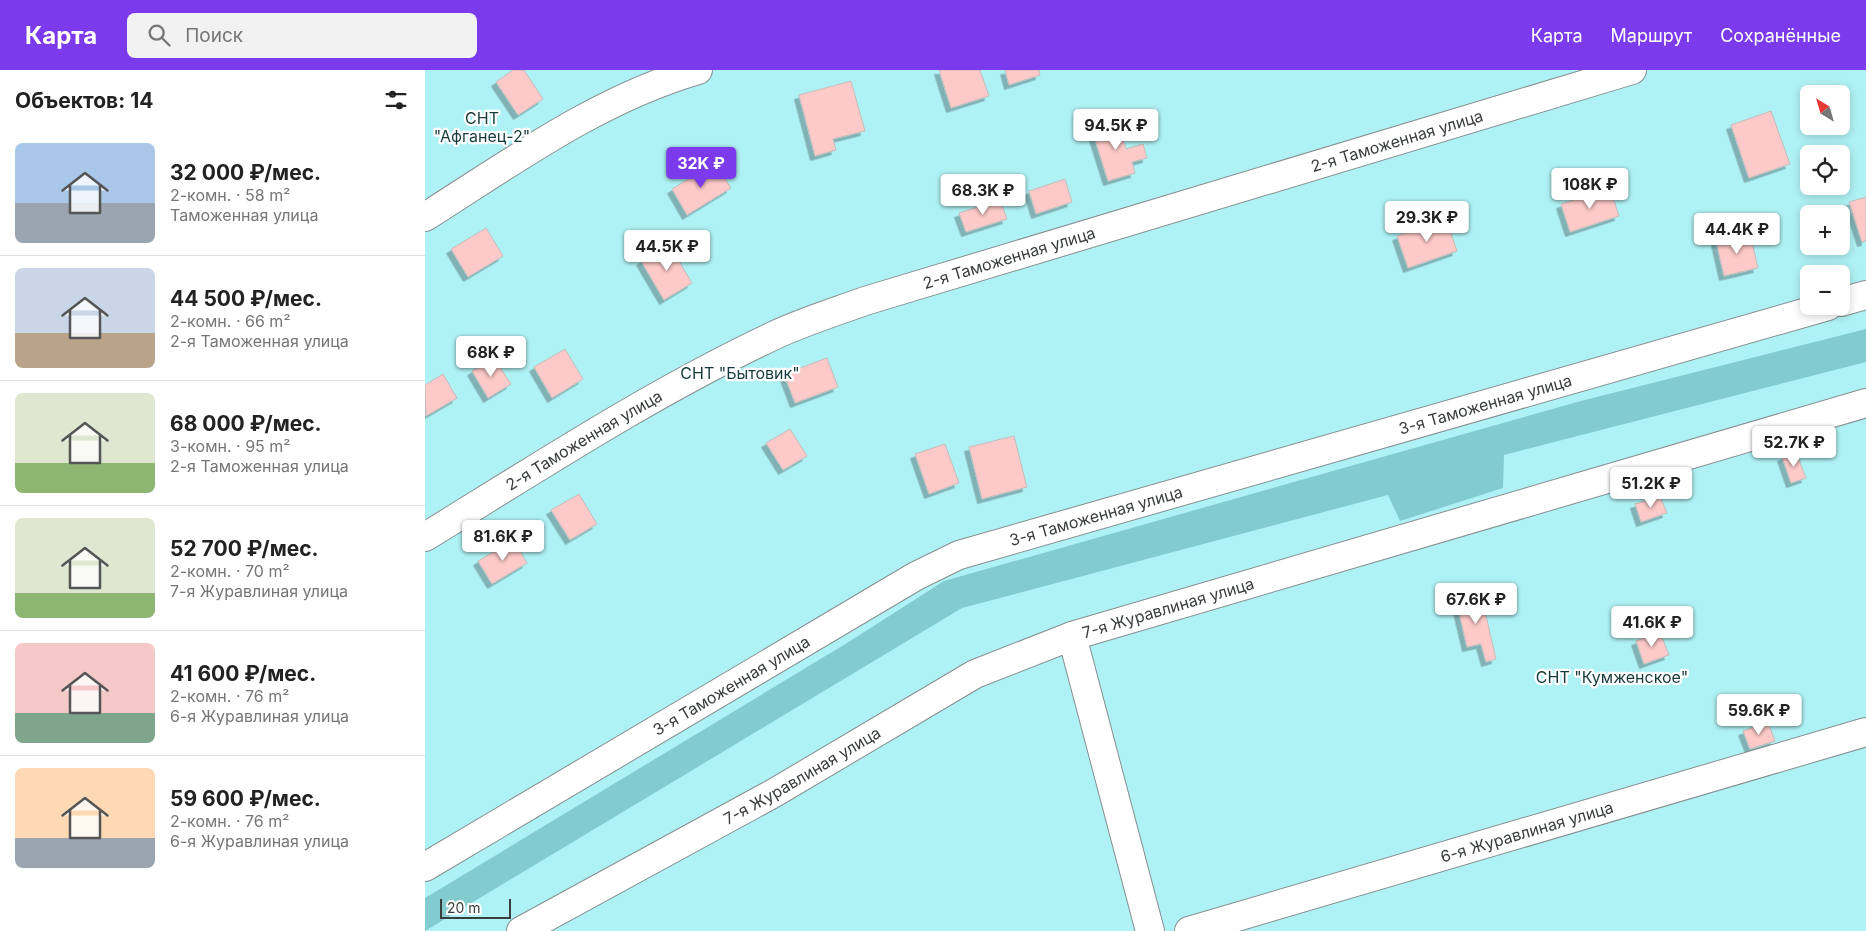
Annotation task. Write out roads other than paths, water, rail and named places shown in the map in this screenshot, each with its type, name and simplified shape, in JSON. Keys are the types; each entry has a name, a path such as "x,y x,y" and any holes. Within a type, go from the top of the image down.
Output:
{"street":[{"path":"425,217 577,122 620,99 698,70"},
{"name":"2-я Таможенная улица","path":"425,537 672,387 775,335 865,301 1632,70"},
{"path":"1850,299 1866,295"},
{"name":"3-я Таможенная улица","path":"425,867 916,576 959,555 1800,314"},
{"name":"7-я Журавлиная улица","path":"521,931 774,793 975,674 1072,636 1866,403"},
{"path":"1072,636 1150,931"},
{"name":"6-я Журавлиная улица","path":"1189,931 1866,732"}],"park label":[{"name":"СНТ \"Афганец-2\"","path":"482,127"},
{"name":"СНТ \"Бытовик\"","path":"740,373"},
{"name":"СНТ \"Кумженское\"","path":"1612,677"}]}
